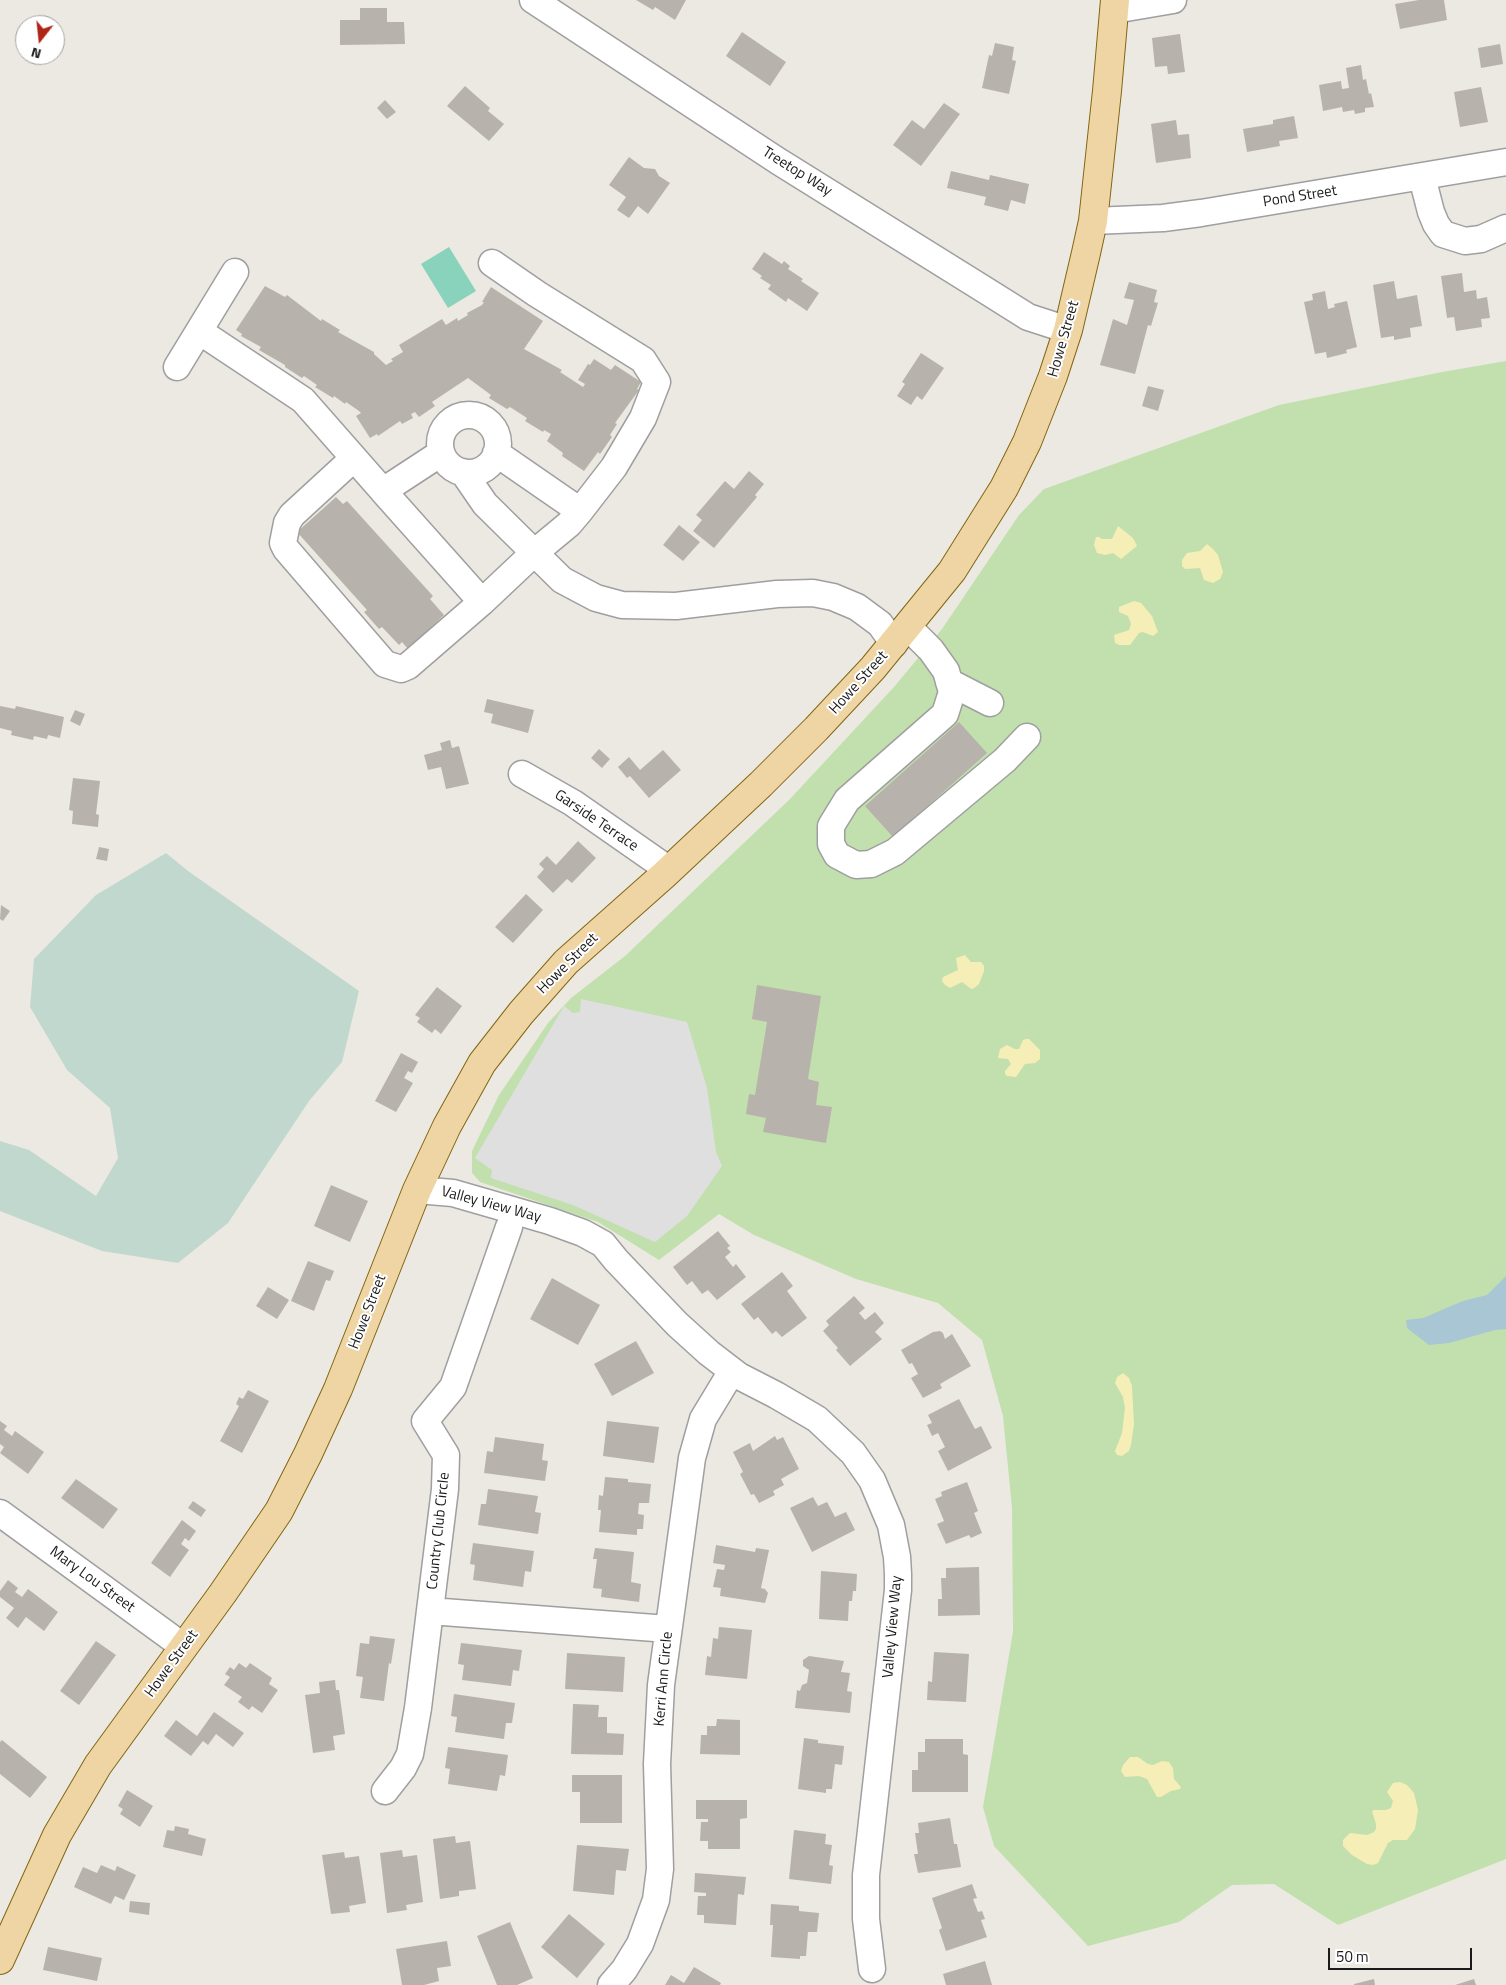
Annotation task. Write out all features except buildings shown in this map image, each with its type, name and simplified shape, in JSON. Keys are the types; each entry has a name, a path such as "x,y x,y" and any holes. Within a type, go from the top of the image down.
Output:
{"main road":[{"name":"Howe Street","path":"0,1960 57,1835 98,1765 223,1593 279,1511 338,1389 417,1190 482,1063 540,990 566,962 669,870 816,729 873,668 952,571 1004,488 1041,409 1068,330 1093,221 1114,5"}],"street":[{"name":"Treetop Way","path":"533,0 778,161 1028,317 1068,330"},
{"path":"1114,5 1173,0"},
{"name":"Pond Street","path":"1093,221 1163,218 1201,213 1506,162"},
{"path":"1422,177 1431,212 1443,234 1465,241 1481,239 1506,228"},
{"path":"354,458 292,515 287,523 283,543 286,549 385,664 401,669 408,666 569,524 614,467 637,430 657,382 643,360 537,294 492,263"},
{"path":"177,367 235,272"},
{"path":"199,331 303,400 482,602"},
{"path":"460,416 478,416 492,427 496,435 498,444 496,453 492,460 480,471 463,472 450,466 441,444 445,427 452,420 460,416"},
{"path":"383,490 441,444"},
{"path":"496,453 580,511"},
{"path":"463,472 485,504 562,580 596,598 622,604 676,606 777,594 813,593 834,597 857,607 872,616 880,624 931,650 946,671 952,692 946,714 847,800 831,826 831,844 836,855 856,865 871,864 895,852 1005,760 1027,737"},
{"path":"949,682 990,703"},
{"name":"Garside Terrace","path":"522,774 573,804 669,870"},
{"name":"Valley View Way","path":"417,1190 454,1193 504,1220 550,1221 584,1233 603,1244 677,1324 709,1353 732,1371 818,1419 842,1440 872,1480 891,1525 898,1557 898,1590 866,1875 866,1919 872,1969"},
{"name":"Country Club Circle","path":"385,1791 403,1768 410,1754 445,1490 446,1455 425,1421 452,1387 504,1220"},
{"name":"Kerri Ann Circle","path":"611,1985 624,1970 640,1944 652,1916 658,1885 660,1848 658,1764 661,1685 668,1629 696,1442 706,1412 732,1371"},
{"name":"Mary Lou Street","path":"0,1513 184,1647"},
{"path":"430,1611 668,1629"}],"green space":[{"path":"449,247 476,291 448,308 421,264"},
{"path":"1506,361 1506,1859 1338,1925 1274,1884 1232,1885 1179,1922 1088,1946 994,1846 983,1807 1013,1632 1012,1508 1003,1416 982,1340 938,1303 856,1279 754,1235 719,1214 659,1260 598,1222 480,1182 472,1173 472,1151 499,1095 548,1023 571,998 625,956 789,800 894,687 942,629 1019,515 1044,489 1279,405"},
{"path":"166,853 188,871 359,991 342,1062 309,1101 228,1223 178,1263 102,1251 0,1211 0,1141 29,1150 96,1196 118,1158 110,1108 67,1070 30,1007 34,959 96,895"}],"sand":[{"path":"1118,526 1133,538 1137,546 1121,559 1113,553 1105,555 1097,553 1094,545 1096,537 1112,539"},
{"path":"1207,544 1218,555 1223,572 1220,579 1213,583 1204,580 1200,568 1185,569 1182,566 1182,560 1187,553 1200,551"},
{"path":"1134,601 1141,603 1152,616 1158,632 1153,636 1143,632 1139,633 1130,645 1119,645 1115,643 1114,635 1129,630 1131,624 1128,616 1119,612 1119,607"},
{"path":"965,955 971,962 981,962 984,966 979,984 973,989 962,982 950,988 942,981 943,977 958,970 956,958"},
{"path":"1029,1039 1040,1050 1040,1059 1035,1063 1025,1064 1016,1077 1007,1076 1005,1071 1011,1064 1008,1059 998,1058 1000,1049 1007,1045 1019,1049 1023,1040"},
{"path":"1123,1373 1129,1378 1132,1386 1134,1424 1129,1451 1122,1456 1117,1455 1115,1451 1122,1433 1125,1408 1123,1397 1115,1383 1117,1377"},
{"path":"1130,1757 1138,1757 1153,1765 1162,1761 1169,1762 1173,1768 1174,1779 1181,1787 1180,1789 1157,1797 1147,1779 1139,1776 1125,1777 1121,1771 1123,1765"},
{"path":"1400,1782 1407,1785 1414,1793 1418,1810 1415,1829 1407,1840 1393,1840 1388,1843 1378,1863 1373,1865 1367,1864 1352,1855 1343,1846 1343,1840 1350,1833 1367,1835 1374,1832 1376,1824 1372,1811 1391,1808 1393,1801 1387,1792 1393,1783"}],"shaded area":[{"path":"581,999 687,1022 707,1088 716,1152 722,1166 687,1216 655,1242 573,1205 491,1178 492,1170 475,1158 564,1006 573,1013 580,1012"}],"water":[{"path":"1506,1276 1506,1329 1495,1330 1449,1343 1429,1345 1407,1328 1406,1320 1423,1318 1463,1301 1487,1295"}]}
